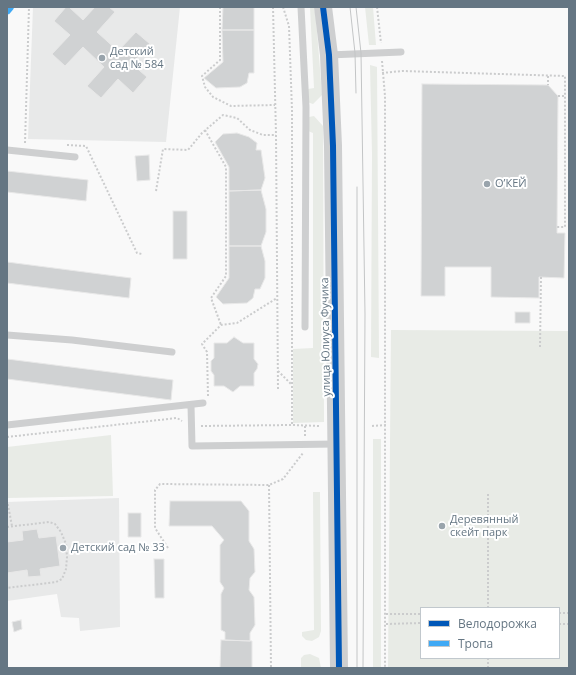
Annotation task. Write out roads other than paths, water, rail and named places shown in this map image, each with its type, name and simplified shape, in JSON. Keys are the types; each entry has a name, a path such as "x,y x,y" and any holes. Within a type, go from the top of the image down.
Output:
{"street":[{"name":"улица Юлиуса Фучика","path":"323,7 329,55 334,153 340,668"}],"lane":[{"path":"302,7 306,107 305,327"},
{"path":"329,55 401,52"},
{"path":"7,150 75,157"},
{"path":"7,335 72,336 172,352"},
{"path":"7,425 205,403"},
{"path":"191,405 192,446 338,444"}],"tram line":[{"path":"350,7 355,53 356,93"},
{"path":"356,7 361,53 365,314 363,668"},
{"path":"357,187 357,668"}],"place":[{"name":"Детский сад № 584","path":"102,58"},
{"name":"О’КЕЙ","path":"487,184"},
{"name":"Деревянный скейт парк","path":"442,526"},
{"name":"Детский сад № 33","path":"63,548"}]}
